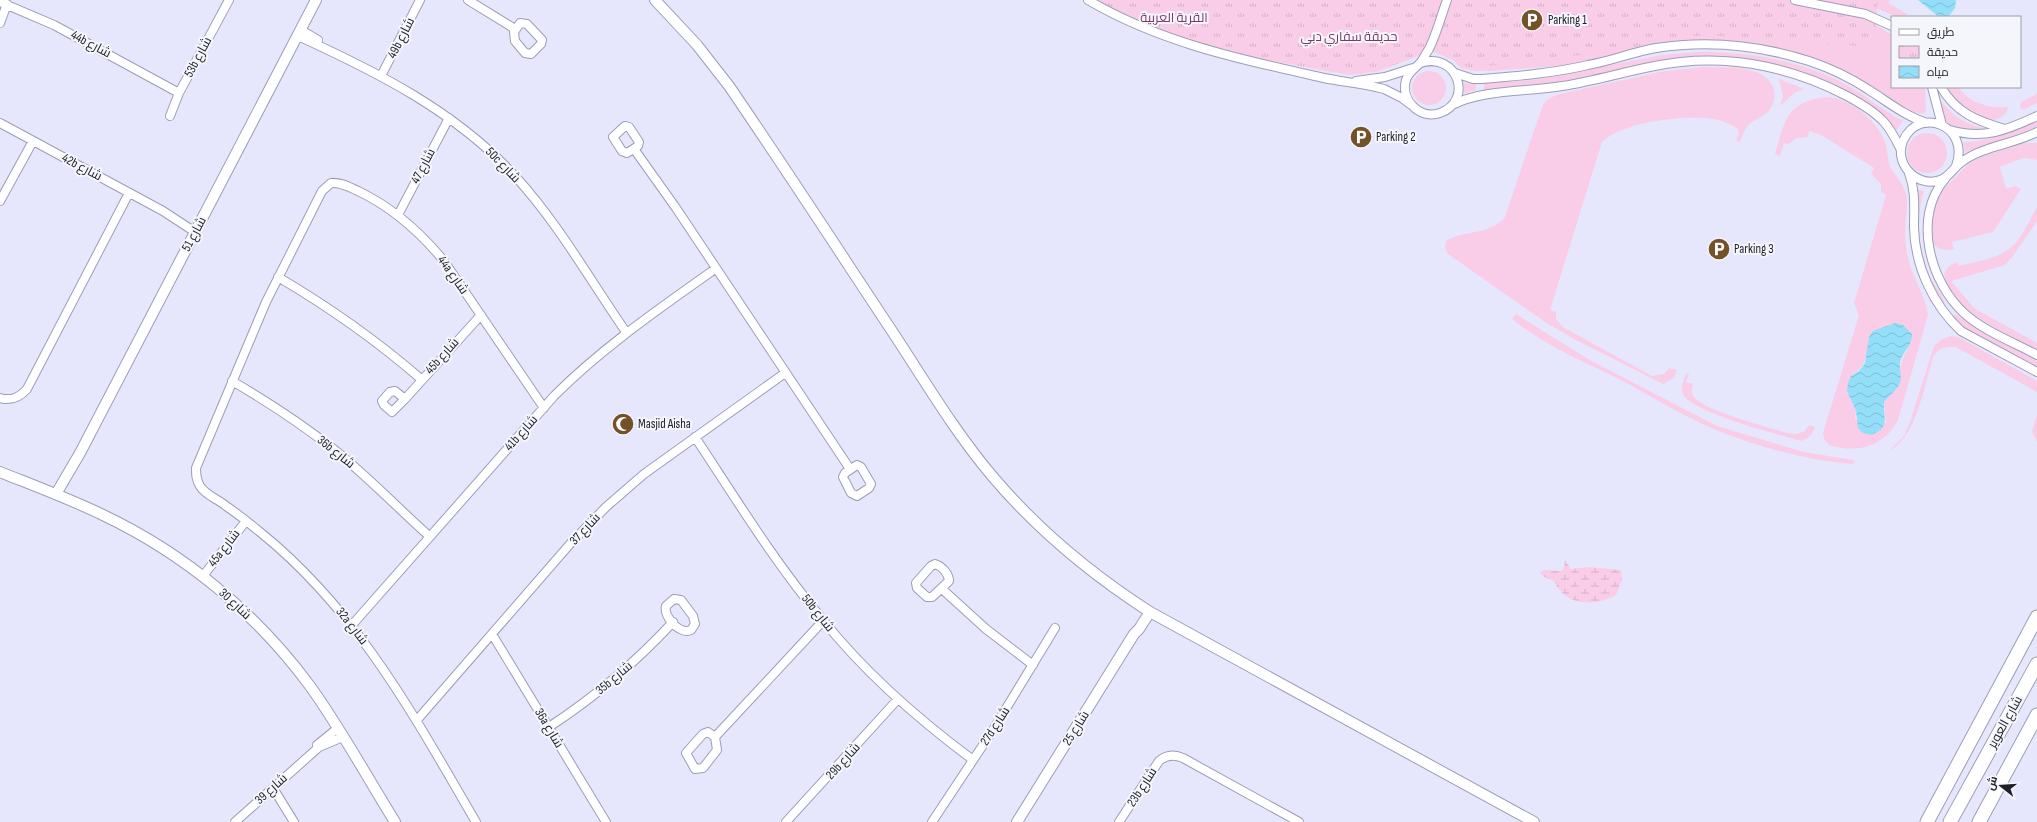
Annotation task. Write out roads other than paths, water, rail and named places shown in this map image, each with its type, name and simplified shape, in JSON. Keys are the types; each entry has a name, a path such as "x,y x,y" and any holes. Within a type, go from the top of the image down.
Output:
{"main road":[{"path":"1927,822 2037,617"},
{"name":"شارع العوير","path":"1950,822 2037,664"},
{"name":"شارع العوير","path":"1979,822 2037,715"}],"street":[{"name":"53b شارع","path":"170,116 180,93 229,0"},
{"name":"شارع 51","path":"59,495 66,475 72,468 316,0"},
{"name":"49b شارع","path":"381,76 420,0"},
{"path":"468,0 515,29"},
{"path":"655,0 697,45 729,86 952,421 992,476 1019,506 1073,557 1111,586 1148,610 1534,822"},
{"path":"1088,0 1146,30 1188,45 1238,58 1349,82 1384,89 1402,98 1416,109 1431,114 1446,110 1452,105 1457,98 1459,90 1455,73 1450,67 1436,60 1385,76 1349,82"},
{"path":"1410,104 1405,89 1408,74 1417,65 1434,38 1447,0"},
{"path":"1794,0 1865,14 1891,26"},
{"name":"44b شارع","path":"4,3 77,36 180,93"},
{"path":"0,23 4,3"},
{"name":"50c شارع","path":"299,33 381,76 449,118 495,155 530,193 626,332"},
{"path":"1455,73 1474,79 1483,79 1554,72 1655,49 1686,45 1718,44 1750,47 1781,53 1811,62 1840,74 1868,89 1909,117 1946,127 1963,134 1977,135 2006,129 2037,116"},
{"path":"1452,105 1475,97 1592,81 1654,66 1707,60 1734,61 1786,70 1810,78 1840,92 1870,110 1883,121 1894,135 1901,150 1902,158 1909,172 1915,200 1916,248 1928,284 1937,301 1953,323 1961,331 2037,372"},
{"path":"1932,88 1946,127 1958,142 1960,150 1956,166"},
{"path":"1942,88 1947,98 1958,109 1971,118 2006,129"},
{"name":"شارع 47","path":"398,215 449,118"},
{"name":"42b شارع","path":"0,123 197,229"},
{"path":"1901,150 1903,142 1912,130 1927,123"},
{"path":"2037,132 2028,137 1975,154 1956,166 1934,194 1928,214 1930,248 1940,280 1956,305 1976,323 2037,355"},
{"path":"2028,137 2037,138"},
{"path":"0,200 33,141"},
{"path":"634,149 676,208 715,269 850,469"},
{"path":"1909,172 1915,178 1930,182 1946,178"},
{"name":"44a شارع","path":"278,277 322,191 327,185 336,182 345,185 369,197 398,215 414,229 444,261 544,408"},
{"path":"0,398 18,398 27,390 130,193"},
{"name":"41b شارع","path":"352,625 429,536 579,371 626,332 715,269"},
{"path":"232,381 278,277 367,334 421,379"},
{"name":"45b شارع","path":"405,399 421,379 480,315"},
{"name":"شارع 37","path":"417,720 570,544 606,507 644,474 785,373"},
{"name":"32a شارع","path":"232,381 198,462 197,479 202,489 246,521 307,575 352,625 392,681 417,720 476,822"},
{"name":"36b شارع","path":"232,381 303,426 337,452 429,536"},
{"name":"50b شارع","path":"694,437 778,561 823,621 846,648 898,699 973,760"},
{"name":"شارع 30","path":"0,472 59,495 138,533 203,576 241,608 277,646 310,686 338,728 395,822"},
{"name":"45a شارع","path":"203,576 246,521"},
{"path":"942,588 986,629 1033,665"},
{"name":"شارع 25","path":"1017,822 1134,634 1138,631 1148,610"},
{"path":"715,737 823,621"},
{"name":"35b شارع","path":"549,727 584,703 618,676 673,622"},
{"name":"27d شارع","path":"932,822 1033,665 1054,628"},
{"name":"36a شارع","path":"492,634 606,822"},
{"name":"29b شارع","path":"786,822 809,799 898,699"},
{"name":"شارع 39","path":"308,756 318,743 338,728"},
{"path":"711,732 715,737 717,748 716,752 702,768 695,769 687,758 686,751 705,733 711,732"},
{"name":"شارع 39","path":"235,822 308,756 323,745 343,737"},
{"name":"23b شارع","path":"1119,822 1159,761 1168,756 1183,758 1299,822"},
{"path":"273,788 294,822"}],"water":[{"path":"1918,0 1956,0 1955,8 1949,16 1938,16"},
{"path":"1895,323 1903,325 1912,334 1912,339 1900,363 1900,382 1896,390 1884,402 1884,426 1871,435 1863,433 1858,428 1856,411 1847,391 1848,383 1851,376 1859,371 1865,363 1869,337 1873,331"}],"place":[{"name":"Parking 1","path":"1532,20"},
{"name":"Parking 2","path":"1361,137"},
{"name":"Parking 3","path":"1719,249"},
{"name":"Masjid Aisha","path":"623,424"}],"park label":[{"name":"القرية العربية","path":"1174,18"},
{"name":"حديقة سفاري دبي","path":"1349,37"}]}
